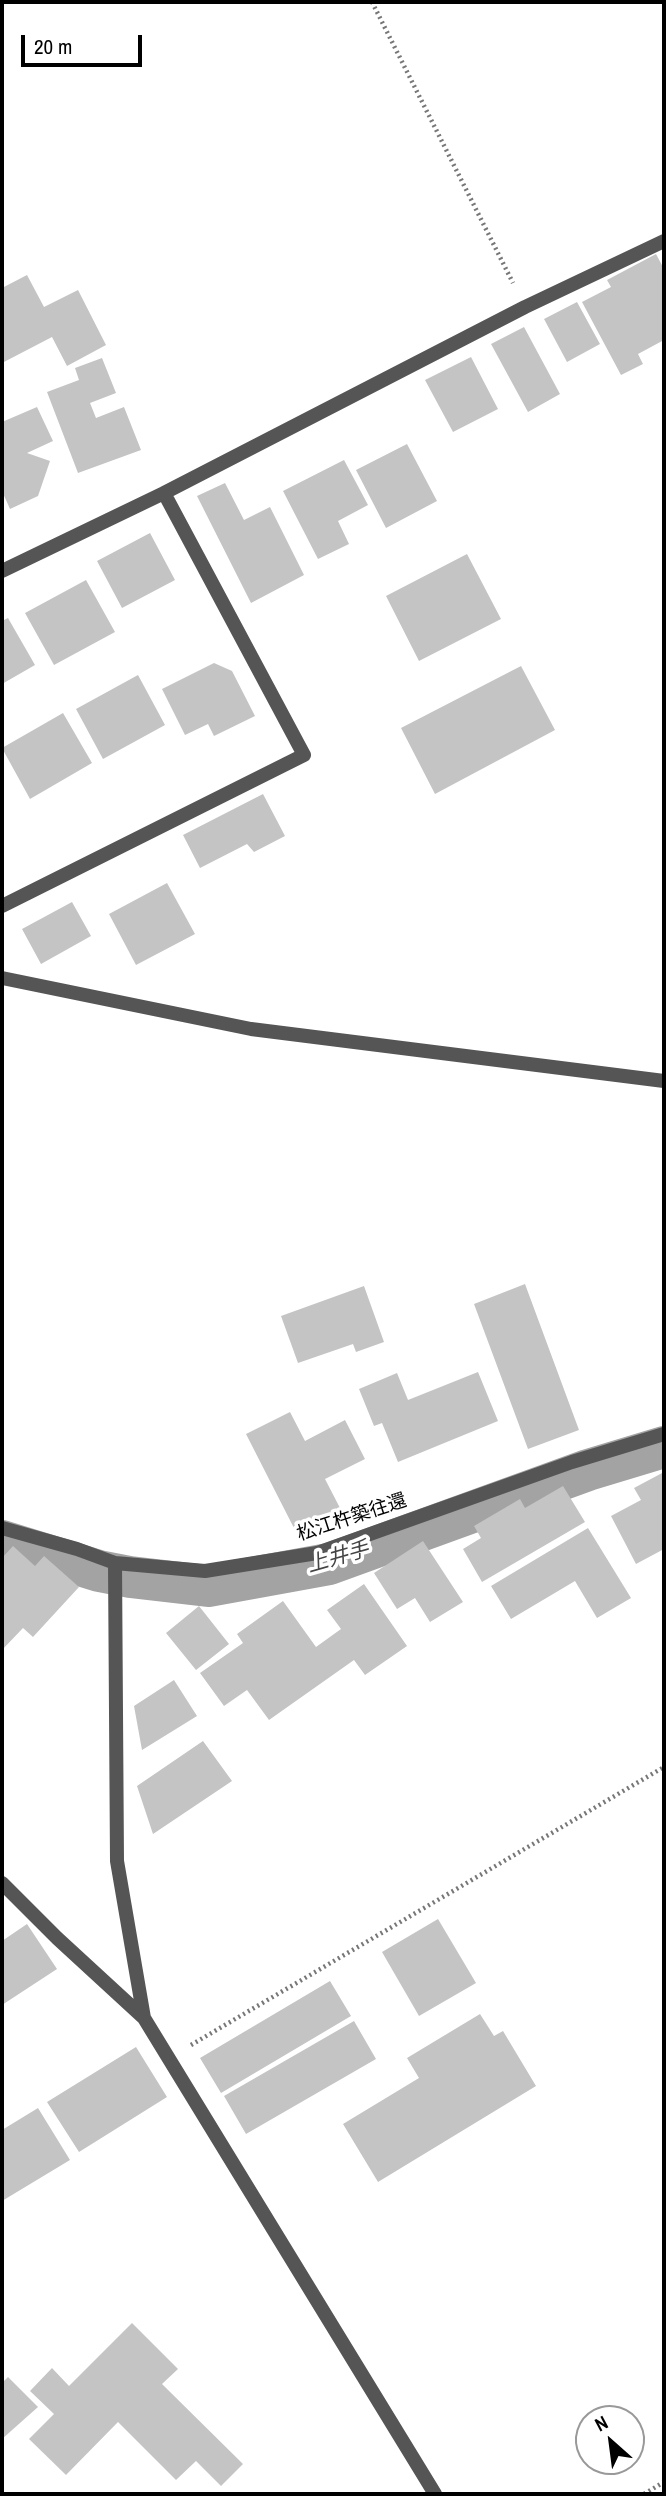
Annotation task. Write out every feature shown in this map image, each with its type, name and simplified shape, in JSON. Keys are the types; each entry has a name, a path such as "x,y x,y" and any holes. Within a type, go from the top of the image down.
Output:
{"street":[{"path":"3,566 164,493 525,306 664,241"},
{"path":"2,906 304,755 164,493"},
{"path":"2,977 251,1029 664,1082"},
{"name":"松江杵築往還","path":"2,1528 77,1549 115,1563 205,1571 317,1553 572,1462 664,1434"},
{"path":"115,1563 117,1861 144,2018"},
{"path":"2,1883 144,2018 435,2494"}],"path":[{"path":"372,2 525,306"},
{"path":"169,2057 664,1767"},
{"path":"644,2494 664,2482"}],"building":[{"path":"656,254 664,269 664,340 638,354 643,364 621,375 582,302 611,287 607,280"},
{"path":"27,275 44,307 78,290 106,345 67,366 52,337 2,363 2,288"},
{"path":"577,302 600,344 567,362 544,319"},
{"path":"524,327 560,394 528,412 491,344"},
{"path":"471,357 498,409 453,432 425,380"},
{"path":"102,358 116,393 90,403 96,418 124,407 141,450 78,473 47,392 79,380 75,368"},
{"path":"37,407 53,441 27,453 50,461 38,496 10,509 2,491 2,422"},
{"path":"407,444 437,501 386,528 356,470"},
{"path":"344,460 368,505 338,521 349,544 318,559 283,491"},
{"path":"225,483 244,520 270,507 304,575 251,603 197,496"},
{"path":"150,533 175,580 122,608 97,561"},
{"path":"467,554 501,619 419,661 386,596"},
{"path":"86,580 115,632 54,665 25,613"},
{"path":"8,618 35,665 2,684 2,621"},
{"path":"214,663 232,671 255,716 214,736 208,724 185,735 162,689"},
{"path":"521,666 555,730 435,794 401,728"},
{"path":"138,675 165,725 103,759 76,709"},
{"path":"63,713 92,763 30,799 2,748"},
{"path":"263,794 285,836 254,852 247,844 200,868 183,835"},
{"path":"167,883 195,934 136,965 109,914"},
{"path":"72,902 91,936 41,964 22,929"},
{"path":"525,1284 579,1430 528,1449 474,1304"},
{"path":"364,1286 384,1342 356,1352 353,1344 298,1363 281,1316"},
{"path":"478,1372 498,1421 398,1462 382,1423 374,1426 359,1389 397,1373 408,1400"},
{"path":"290,1412 305,1441 345,1420 365,1459 325,1479 340,1508 295,1530 246,1434"},
{"path":"664,1472 664,1549 636,1564 611,1516 641,1500 634,1488"},
{"path":"563,1486 585,1522 482,1582 463,1549 481,1538 474,1526 520,1499 525,1508"},
{"path":"588,1528 631,1598 597,1618 575,1581 511,1619 491,1586"},
{"path":"423,1541 463,1602 430,1622 415,1598 397,1609 374,1573"},
{"path":"13,1546 35,1566 44,1556 79,1587 33,1637 23,1628 2,1650 2,1558"},
{"path":"364,1584 407,1646 365,1675 354,1660 269,1720 247,1690 224,1706 200,1673 243,1643 237,1634 283,1601 316,1647 341,1629 327,1610"},
{"path":"199,1606 229,1644 196,1670 166,1633"},
{"path":"174,1680 197,1716 142,1750 134,1706"},
{"path":"203,1741 232,1781 153,1834 137,1786"},
{"path":"438,1919 476,1983 419,2016 382,1952"},
{"path":"27,1924 57,1969 2,2005 2,1941"},
{"path":"330,1981 351,2016 221,2093 200,2058"},
{"path":"480,2014 494,2036 503,2031 536,2086 378,2182 343,2124 419,2078 407,2058"},
{"path":"354,2021 376,2059 246,2134 224,2096"},
{"path":"136,2047 167,2097 79,2152 47,2102"},
{"path":"38,2108 70,2160 2,2201 2,2130"},
{"path":"132,2323 178,2369 162,2384 243,2464 221,2486 196,2461 176,2480 118,2422 66,2475 29,2439 54,2414 30,2391 52,2368 69,2386"},
{"path":"8,2377 38,2407 2,2439 2,2383"}],"waterway":[{"name":"上井手","path":"2,1541 99,1571 208,1586 329,1564 588,1470 664,1447"}]}
